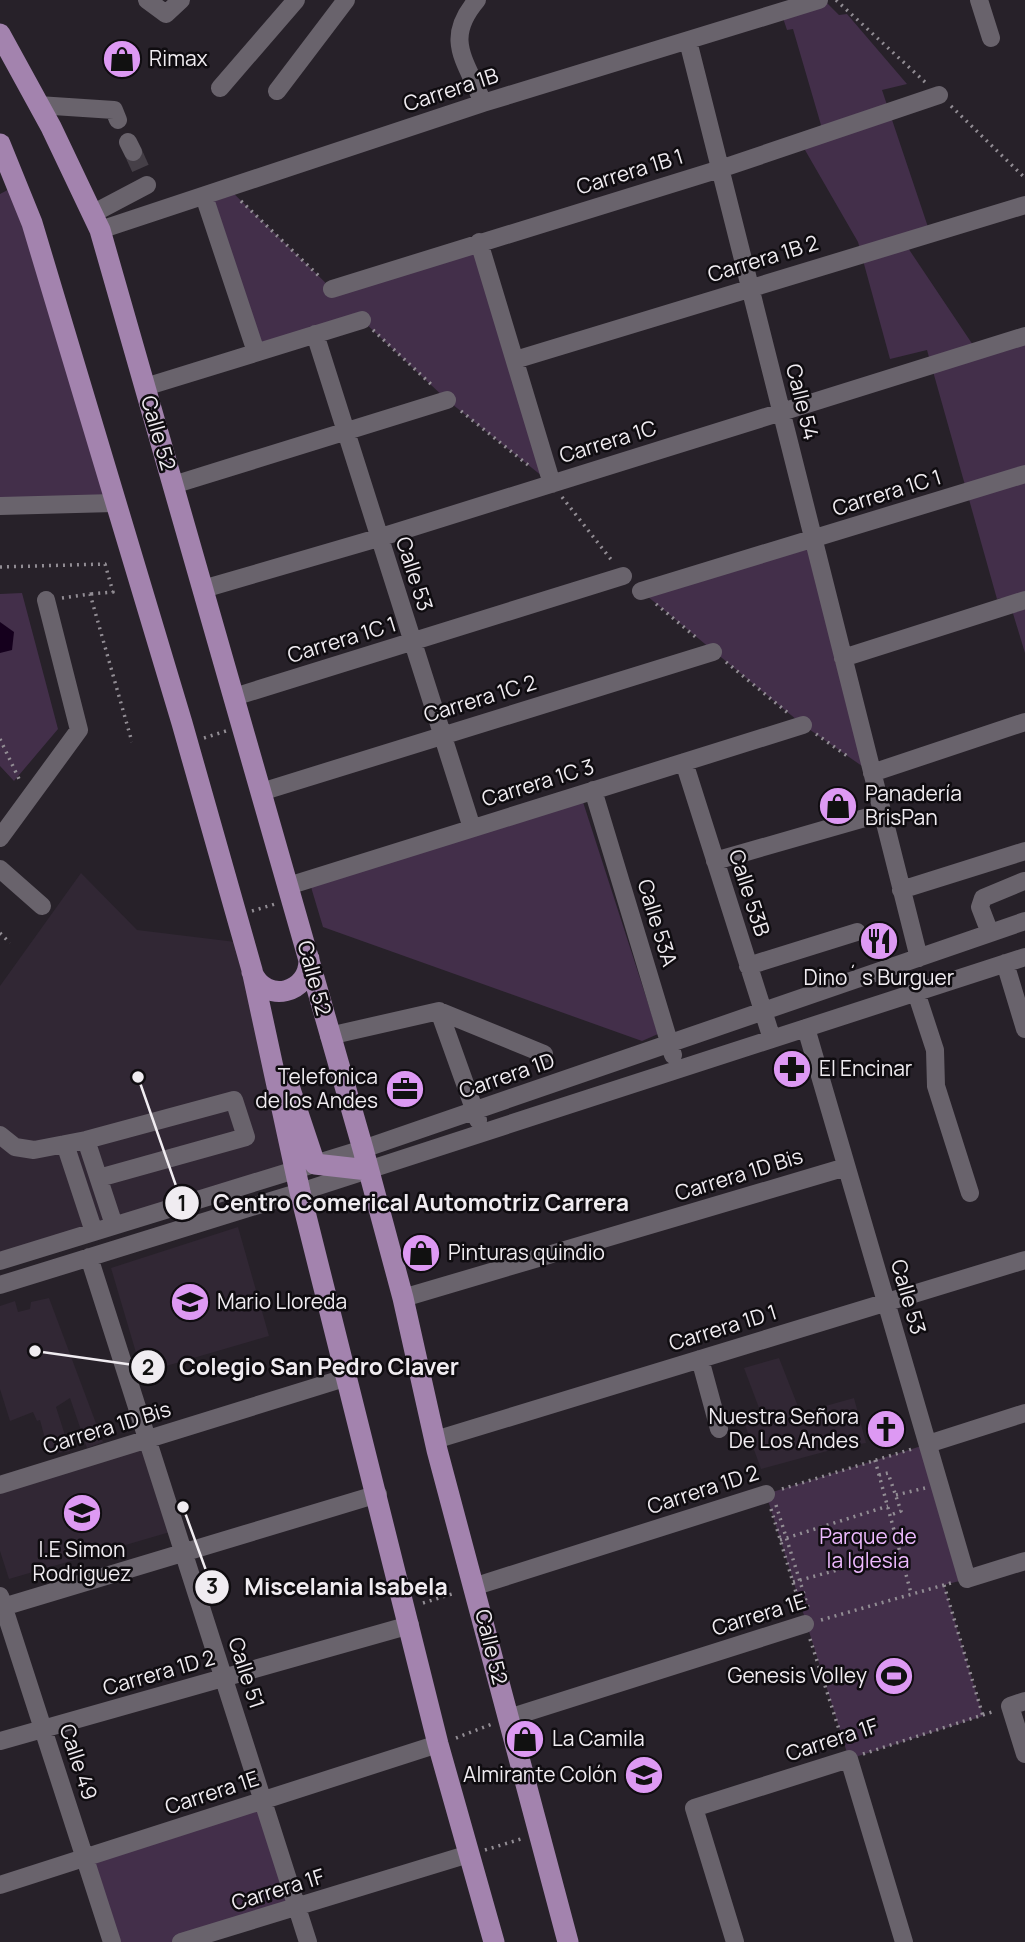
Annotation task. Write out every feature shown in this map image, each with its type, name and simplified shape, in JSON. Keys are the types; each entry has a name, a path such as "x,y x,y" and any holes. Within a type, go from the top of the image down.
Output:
{"main road":[{"name":"Calle 52","path":"0,34 96,222 308,954 403,1298 435,1440 476,1586 568,1942"},
{"path":"0,144 32,223 188,743 252,970 294,1171 348,1377 438,1744 494,1942"},
{"path":"252,970 260,985 268,990 293,990 309,971 308,954"},
{"path":"259,1000 316,1164 365,1160"}],"street":[{"path":"147,0 166,14 181,0"},
{"path":"220,88 296,0"},
{"path":"277,91 346,0"},
{"path":"477,0 459,26 457,38 483,103"},
{"name":"Carrera 1B","path":"96,222 159,211 483,103 819,0"},
{"path":"979,0 991,38"},
{"name":"Calle 54","path":"688,41 919,958"},
{"name":"Carrera 1B 1","path":"332,289 720,169 939,95"},
{"path":"38,105 114,110 118,120"},
{"path":"96,222 145,180 159,211"},
{"path":"204,196 256,352"},
{"name":"Carrera 1B 2","path":"515,360 1025,205"},
{"path":"478,242 552,484"},
{"path":"145,387 362,320"},
{"name":"Calle 53","path":"315,334 472,828"},
{"name":"Carrera 1C","path":"203,589 378,538 1025,336"},
{"path":"173,485 447,400"},
{"name":"Carrera 1C 1","path":"641,591 1025,474"},
{"path":"0,506 114,503"},
{"name":"Carrera 1C 1","path":"234,697 624,576"},
{"path":"0,838 79,730 46,600"},
{"path":"843,658 1025,600"},
{"name":"Carrera 1C 2","path":"261,792 713,652"},
{"path":"872,773 1025,722"},
{"name":"Carrera 1C 3","path":"289,892 472,828 803,725"},
{"name":"Calle 53B","path":"684,762 772,1039"},
{"name":"Calle 53A","path":"593,790 678,1069"},
{"path":"715,861 882,813"},
{"path":"901,890 1025,851"},
{"path":"0,869 42,906"},
{"path":"990,933 980,906 983,898 1024,881"},
{"name":"Carrera 1D","path":"0,1285 300,1192 475,1111 1025,921"},
{"path":"748,966 857,932"},
{"name":"Carrera 1D","path":"365,1160 483,1132 1025,957"},
{"path":"1005,963 1025,1029"},
{"path":"916,992 935,1049 936,1086 970,1193"},
{"path":"329,1036 439,1011 544,1054"},
{"path":"439,1011 483,1132"},
{"name":"Calle 53","path":"806,1028 967,1579 1025,1561"},
{"path":"0,1135 16,1146 34,1150 86,1140 234,1100 246,1137 99,1178"},
{"path":"86,1140 114,1225"},
{"path":"65,1144 94,1232"},
{"path":"0,1261 316,1164"},
{"name":"Carrera 1D Bis","path":"403,1298 846,1167"},
{"name":"Calle 51","path":"89,1257 308,1942"},
{"name":"Carrera 1D 1","path":"435,1440 1025,1260"},
{"path":"700,1359 719,1429"},
{"name":"Carrera 1D Bis","path":"0,1485 348,1377"},
{"path":"928,1444 1025,1413"},
{"path":"1,1603 184,1554 377,1494"},
{"name":"Carrera 1D 2","path":"476,1586 770,1496"},
{"name":"Calle 49","path":"1,1603 113,1942"},
{"name":"Carrera 1D 2","path":"0,1741 224,1679 408,1617"},
{"name":"Carrera 1E","path":"509,1717 804,1619"},
{"path":"1018,1704 1025,1754"},
{"name":"Carrera 1E","path":"0,1885 438,1744"},
{"path":"849,1759 904,1942"},
{"name":"Carrera 1F","path":"736,1942 694,1808 849,1759"},
{"name":"Carrera 1F","path":"181,1942 297,1909 469,1854"}],"path":[{"path":"228,188 332,289"},
{"path":"552,484 624,576"},
{"path":"0,567 106,564 113,592 46,600"},
{"path":"641,591 803,725 872,773"},
{"path":"90,593 132,742"},
{"path":"188,743 242,726"},
{"path":"0,739 27,799"},
{"path":"236,916 289,892"},
{"path":"0,933 10,943"},
{"name":"Carrera 1D 2","path":"770,1496 928,1444"},
{"path":"875,1460 912,1594"},
{"path":"880,1475 888,1473 901,1511 890,1515"},
{"path":"896,1495 939,1484"},
{"path":"770,1496 809,1606 804,1619"},
{"path":"780,1541 888,1507"},
{"path":"793,1582 900,1553"},
{"name":"Carrera 1E","path":"804,1619 944,1585 983,1716"},
{"path":"408,1617 476,1586"},
{"name":"Carrera 1F","path":"849,1759 983,1716"},
{"path":"438,1744 509,1717"},
{"path":"469,1854 540,1834"}],"shaded area":[{"path":"0,622 14,632 12,650 0,653"},
{"path":"81,873 137,930 244,943 294,1171 0,1261 0,986"},
{"name":"Mario Lloreda","path":"238,1227 269,1336 142,1373 111,1268"},
{"path":"49,1298 103,1442 87,1448 70,1398 56,1407 70,1451 49,1454 40,1420 37,1421 33,1412 10,1421 0,1389 0,1306 15,1301 18,1312 30,1309 31,1302"},
{"path":"779,1358 799,1409 804,1412 854,1398 866,1443 860,1444 858,1438 842,1447 761,1469 744,1422 762,1416 744,1368"},
{"name":"I.E Simon Rodriguez","path":"142,1449 170,1532 9,1579 0,1551 0,1493"}],"green space":[{"path":"826,2 839,15 847,14 907,84 882,90 929,230 904,242 975,348 1025,336 1025,653 1008,597 997,599 927,350 890,359 858,242 805,150 821,125 793,29 787,30 783,18"},
{"path":"19,184 114,503 0,506 0,194"},
{"path":"228,188 332,289 479,242 552,484 447,400 362,320 256,352 204,196"},
{"path":"813,540 872,773 803,725 641,591"},
{"path":"22,593 58,729 14,781 0,766 0,594"},
{"path":"583,802 658,1034 642,1041 323,927 311,887"},
{"name":"Parque de la Iglesia","path":"928,1444 967,1579 944,1585 983,1716 849,1759 766,1494"},
{"path":"262,1801 297,1908 181,1942 112,1942 85,1858"}],"tunnel":[{"path":"133,152 143,174"}],"place":[{"name":"Rimax","path":"122,59"},
{"name":"Panadería BrisPan","path":"838,806"},
{"name":"Dino´ s Burguer","path":"879,941"},
{"name":"El Encinar","path":"792,1069"},
{"name":"Centro Comerical Automotriz Carrera","path":"138,1077"},
{"name":"Telefonica de los Andes","path":"405,1089"},
{"name":"Pinturas quindio","path":"421,1253"},
{"name":"Mario Lloreda","path":"190,1302"},
{"name":"Colegio San Pedro Claver","path":"35,1351"},
{"name":"Nuestra Señora De Los Andes","path":"886,1429"},
{"name":"Miscelania Isabela","path":"183,1507"},
{"name":"I.E Simon Rodriguez","path":"82,1513"},
{"name":"Genesis Volley","path":"894,1676"},
{"name":"La Camila","path":"525,1739"},
{"name":"Almirante Colón","path":"644,1775"}]}
